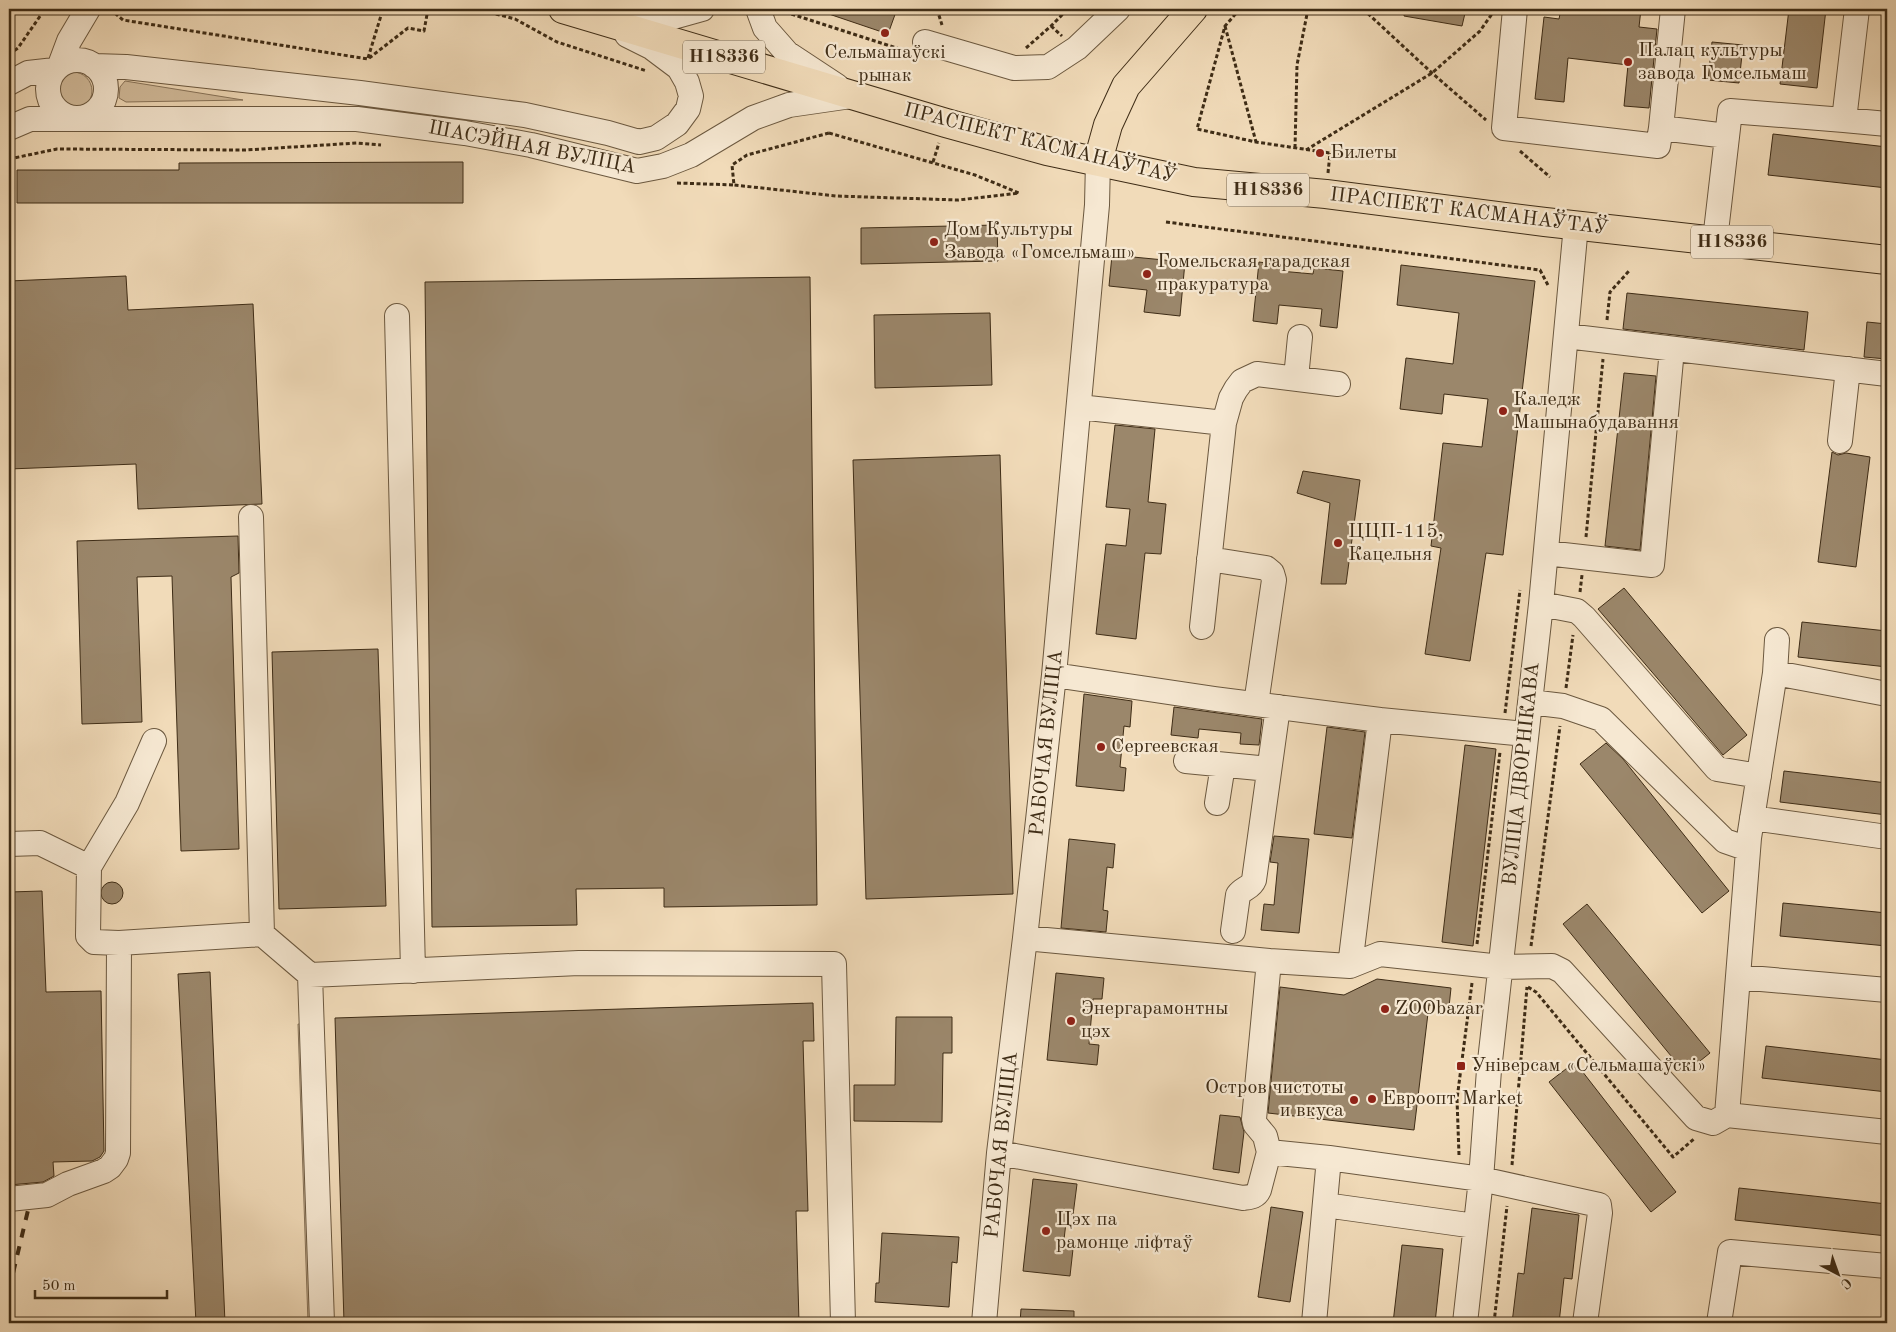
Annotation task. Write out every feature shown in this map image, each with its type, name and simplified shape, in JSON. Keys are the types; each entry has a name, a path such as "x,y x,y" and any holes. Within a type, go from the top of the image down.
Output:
{"main road":[{"name":"ПРАСПЕКТ КАСМАНАЎТАЎ","path":"563,9 946,123 1048,150 1210,185 1326,194 1887,260"},
{"path":"1098,161 1108,125 1126,86 1193,9"}],"street":[{"path":"88,9 80,29 89,64"},
{"path":"58,67 69,41 88,9"},
{"path":"597,19 659,21 702,9"},
{"path":"758,9 765,28 787,53 851,96"},
{"path":"918,48 1014,68 1048,67 1078,48 1118,9"},
{"path":"1515,9 1504,128 1658,146 1673,9"},
{"path":"1844,120 1857,9"},
{"name":"ШАСЭЙНАЯ ВУЛІЦА","path":"9,84 28,73 58,67 77,60 89,64 360,93 525,115 592,129 639,142 656,138 678,124 688,109 691,96 687,82 679,68 650,47 597,19"},
{"name":"ШАСЭЙНАЯ ВУЛІЦА","path":"58,67 49,85 50,100 58,111 78,119 89,116 98,110 107,93 106,81 102,73 89,64"},
{"name":"ШАСЭЙНАЯ ВУЛІЦА","path":"9,128 30,119 357,119 466,133 531,145 637,171 663,166 691,155 753,118 790,104 851,96"},
{"path":"1715,240 1730,111 1887,124"},
{"path":"1661,128 1727,136"},
{"name":"РАБОЧАЯ ВУЛІЦА","path":"984,1323 999,1153 1026,938 1054,675 1097,205 1098,161"},
{"name":"ВУЛІЦА ДВОРНІКАВА","path":"1465,1323 1481,1179 1489,1070 1541,604 1576,224"},
{"path":"397,316 413,971"},
{"path":"1566,336 1887,374"},
{"path":"1296,378 1300,337"},
{"path":"1546,553 1652,565 1672,349"},
{"path":"1840,441 1848,369"},
{"path":"1202,627 1224,423 1231,398 1242,381 1256,374 1338,384"},
{"path":"1079,407 1224,423"},
{"path":"251,517 262,934"},
{"path":"1209,559 1266,568 1272,573 1274,580 1267,705 1270,769 1254,880 1251,886 1238,895 1233,932"},
{"path":"1541,604 1577,611 1584,617 1717,770 1759,776"},
{"path":"1720,1119 1738,977 1748,849 1775,673 1777,640"},
{"path":"1775,673 1887,694"},
{"path":"1054,675 1380,720 1526,734"},
{"path":"1530,702 1563,706 1601,719 1725,840 1748,849"},
{"path":"1350,966 1380,720"},
{"path":"154,741 127,803 89,867 88,936 94,942 119,943 262,934 310,975 579,963 834,964 843,1323"},
{"path":"1186,761 1270,769"},
{"path":"1217,803 1224,764"},
{"path":"1752,818 1887,837"},
{"path":"9,844 40,843 89,867"},
{"path":"1026,938 1269,961 1350,966 1380,954 1501,967 1552,966 1562,972 1696,1118 1887,1132"},
{"path":"9,1199 47,1195 68,1184 104,1171 116,1159 118,1153 119,943"},
{"path":"999,1153 1243,1198 1252,1197 1257,1194 1269,1152 1265,1136 1254,1118 1269,961"},
{"path":"310,975 322,1323"},
{"path":"1738,977 1887,990"},
{"path":"1269,1152 1330,1158 1481,1179 1599,1205 1600,1213 1586,1323"},
{"path":"1314,1323 1330,1158"},
{"path":"1326,1206 1475,1226"},
{"path":"1719,1323 1730,1252 1887,1266"}],"path":[{"path":"9,54 18,48 45,9"},
{"path":"110,9 124,20 368,59 408,28 424,31 428,9"},
{"path":"368,59 383,9"},
{"path":"477,9 515,19 557,42 649,72"},
{"path":"776,9 918,48"},
{"path":"1240,9 1225,26 1197,130 1306,150 1388,157"},
{"path":"1295,148 1297,65 1308,9"},
{"path":"1363,9 1491,125"},
{"path":"1306,150 1432,73 1480,30 1496,9"},
{"path":"1225,26 1256,142"},
{"path":"670,183 734,185 836,196 958,200 1019,192 958,170 829,133 746,155 732,165 734,185"},
{"path":"9,159 57,149 245,150 357,143 385,145"},
{"path":"1513,144 1550,177"},
{"path":"1166,222 1540,270 1549,287"},
{"path":"1529,967 1584,557 1610,292 1628,271"},
{"path":"1457,1099 1520,589"},
{"path":"1494,1323 1511,1186 1527,986 1536,992 1672,1157 1720,1119"}],"shaded area":[{"path":"73,72 87,77 92,91 87,105 73,110 59,105 54,91 59,77"},
{"path":"125,81 243,100 126,102 119,98 120,87"},
{"path":"298,1024 306,1025 316,1323 308,1323"}],"building":[{"path":"820,9 897,9 888,34 820,11"},
{"path":"1405,9 1466,9 1462,26 1404,16"},
{"name":"Палац культуры завода Гомсельмаш","path":"1561,9 1641,9 1639,27 1657,29 1649,108 1624,106 1628,65 1568,58 1564,102 1535,99 1544,17 1559,19"},
{"path":"1789,9 1826,9 1817,88 1780,84"},
{"path":"1712,42 1743,45 1739,83 1708,80"},
{"path":"1773,134 1887,147 1887,188 1768,175"},
{"path":"463,162 463,203 17,203 17,170 179,170 179,163"},
{"path":"997,225 998,261 861,264 861,228"},
{"name":"Гомельская гарадская пракуратура","path":"1112,255 1185,262 1180,316 1144,312 1147,290 1109,286"},
{"path":"1259,262 1281,265 1280,271 1313,274 1314,268 1343,271 1337,328 1320,326 1322,309 1279,305 1277,324 1253,321"},
{"name":"Каледж Машынабудавання","path":"1401,265 1535,281 1503,555 1486,553 1470,661 1425,654 1441,548 1431,546 1443,443 1482,447 1488,399 1444,394 1442,414 1400,409 1406,358 1453,364 1459,313 1397,305"},
{"path":"126,276 128,310 253,304 262,504 138,509 136,464 9,469 9,281"},
{"path":"810,277 817,905 664,907 664,888 576,889 577,925 432,927 425,282"},
{"path":"1627,293 1808,312 1804,350 1623,329"},
{"path":"990,313 992,385 875,388 874,315"},
{"path":"1867,322 1887,324 1887,359 1864,357"},
{"path":"1624,373 1656,376 1640,550 1605,546"},
{"path":"1115,425 1155,429 1148,502 1166,504 1161,554 1145,553 1136,639 1096,634 1106,544 1126,546 1130,509 1106,507"},
{"path":"1832,452 1838,455 1846,453 1870,457 1856,567 1818,562"},
{"path":"1000,455 1013,894 866,899 853,460"},
{"name":"ЦЦП-115, Кацельня","path":"1303,471 1360,480 1346,584 1321,584 1330,503 1297,493"},
{"path":"238,536 239,573 231,577 239,849 181,851 172,576 137,577 142,722 82,724 77,541"},
{"path":"1624,588 1747,735 1723,755 1598,609"},
{"path":"1802,622 1887,631 1887,667 1798,657"},
{"path":"378,649 386,906 279,909 272,652"},
{"name":"Сергеевская","path":"1084,694 1132,701 1130,727 1124,726 1120,767 1126,768 1124,791 1076,786"},
{"path":"1174,707 1262,719 1259,745 1240,744 1241,733 1199,729 1198,738 1171,735"},
{"path":"1327,727 1365,732 1352,838 1314,834"},
{"path":"1606,743 1623,759 1729,891 1702,913 1580,764"},
{"path":"1465,745 1496,749 1473,946 1442,942"},
{"path":"1784,771 1887,783 1887,815 1780,802"},
{"path":"1274,836 1309,839 1299,933 1261,930 1264,904 1274,905 1278,863 1270,862"},
{"path":"1069,839 1115,844 1113,868 1107,867 1103,910 1108,911 1106,932 1061,928"},
{"path":"112,882 120,885 123,893 120,901 112,904 104,901 101,893 104,885"},
{"path":"42,891 46,992 101,991 104,1151 100,1157 92,1161 53,1162 54,1176 43,1182 9,1185 9,892"},
{"path":"1783,903 1887,913 1887,946 1780,936"},
{"path":"1587,904 1710,1053 1685,1073 1563,924"},
{"path":"210,972 225,1323 196,1323 178,974"},
{"name":"Энергарамонтны цэх","path":"1056,973 1104,978 1102,999 1093,999 1089,1044 1099,1045 1097,1065 1047,1060"},
{"path":"1377,979 1451,988 1449,1007 1429,1005 1414,1130 1268,1113 1280,987 1344,995"},
{"path":"813,1003 814,1041 803,1041 808,1211 796,1211 799,1323 344,1323 335,1018"},
{"path":"896,1017 952,1017 952,1053 943,1053 942,1122 854,1121 854,1085 895,1085"},
{"path":"1766,1046 1887,1060 1887,1092 1762,1078"},
{"path":"1575,1062 1676,1192 1651,1212 1549,1082"},
{"path":"1220,1115 1240,1117 1244,1132 1239,1173 1213,1169"},
{"name":"Цэх па рамонце ліфтаў","path":"1033,1179 1077,1184 1073,1215 1067,1214 1063,1248 1073,1249 1070,1276 1023,1271"},
{"path":"1739,1188 1887,1204 1887,1236 1735,1220"},
{"path":"1271,1207 1303,1212 1290,1302 1258,1297"},
{"path":"1532,1208 1579,1215 1572,1279 1564,1278 1559,1323 1512,1323 1518,1273 1524,1274"},
{"path":"882,1233 959,1237 957,1263 952,1262 949,1307 875,1302 876,1283 879,1283"},
{"path":"1402,1245 1443,1249 1435,1323 1393,1323"},
{"path":"1021,1309 1074,1311 1074,1323 1020,1323"}],"railway":[{"path":"9,1290 29,1206"}],"place":[{"name":"Сельмашаўскі рынак","path":"885,33"},
{"name":"Палац культуры завода Гомсельмаш","path":"1628,62"},
{"name":"Билеты","path":"1320,153"},
{"name":"Дом Культуры Завода «Гомсельмаш»","path":"934,242"},
{"name":"Гомельская гарадская пракуратура","path":"1147,274"},
{"name":"Каледж Машынабудавання","path":"1503,411"},
{"name":"ЦЦП-115, Кацельня","path":"1338,543"},
{"name":"Сергеевская","path":"1101,747"},
{"name":"ZOObazar","path":"1385,1009"},
{"name":"Энергарамонтны цэх","path":"1071,1021"},
{"name":"Універсам «Сельмашаўскі»","path":"1461,1066"},
{"name":"Евроопт Market","path":"1372,1099"},
{"name":"Остров чистоты и вкуса","path":"1354,1100"},
{"name":"Цэх па рамонце ліфтаў","path":"1046,1231"}]}
